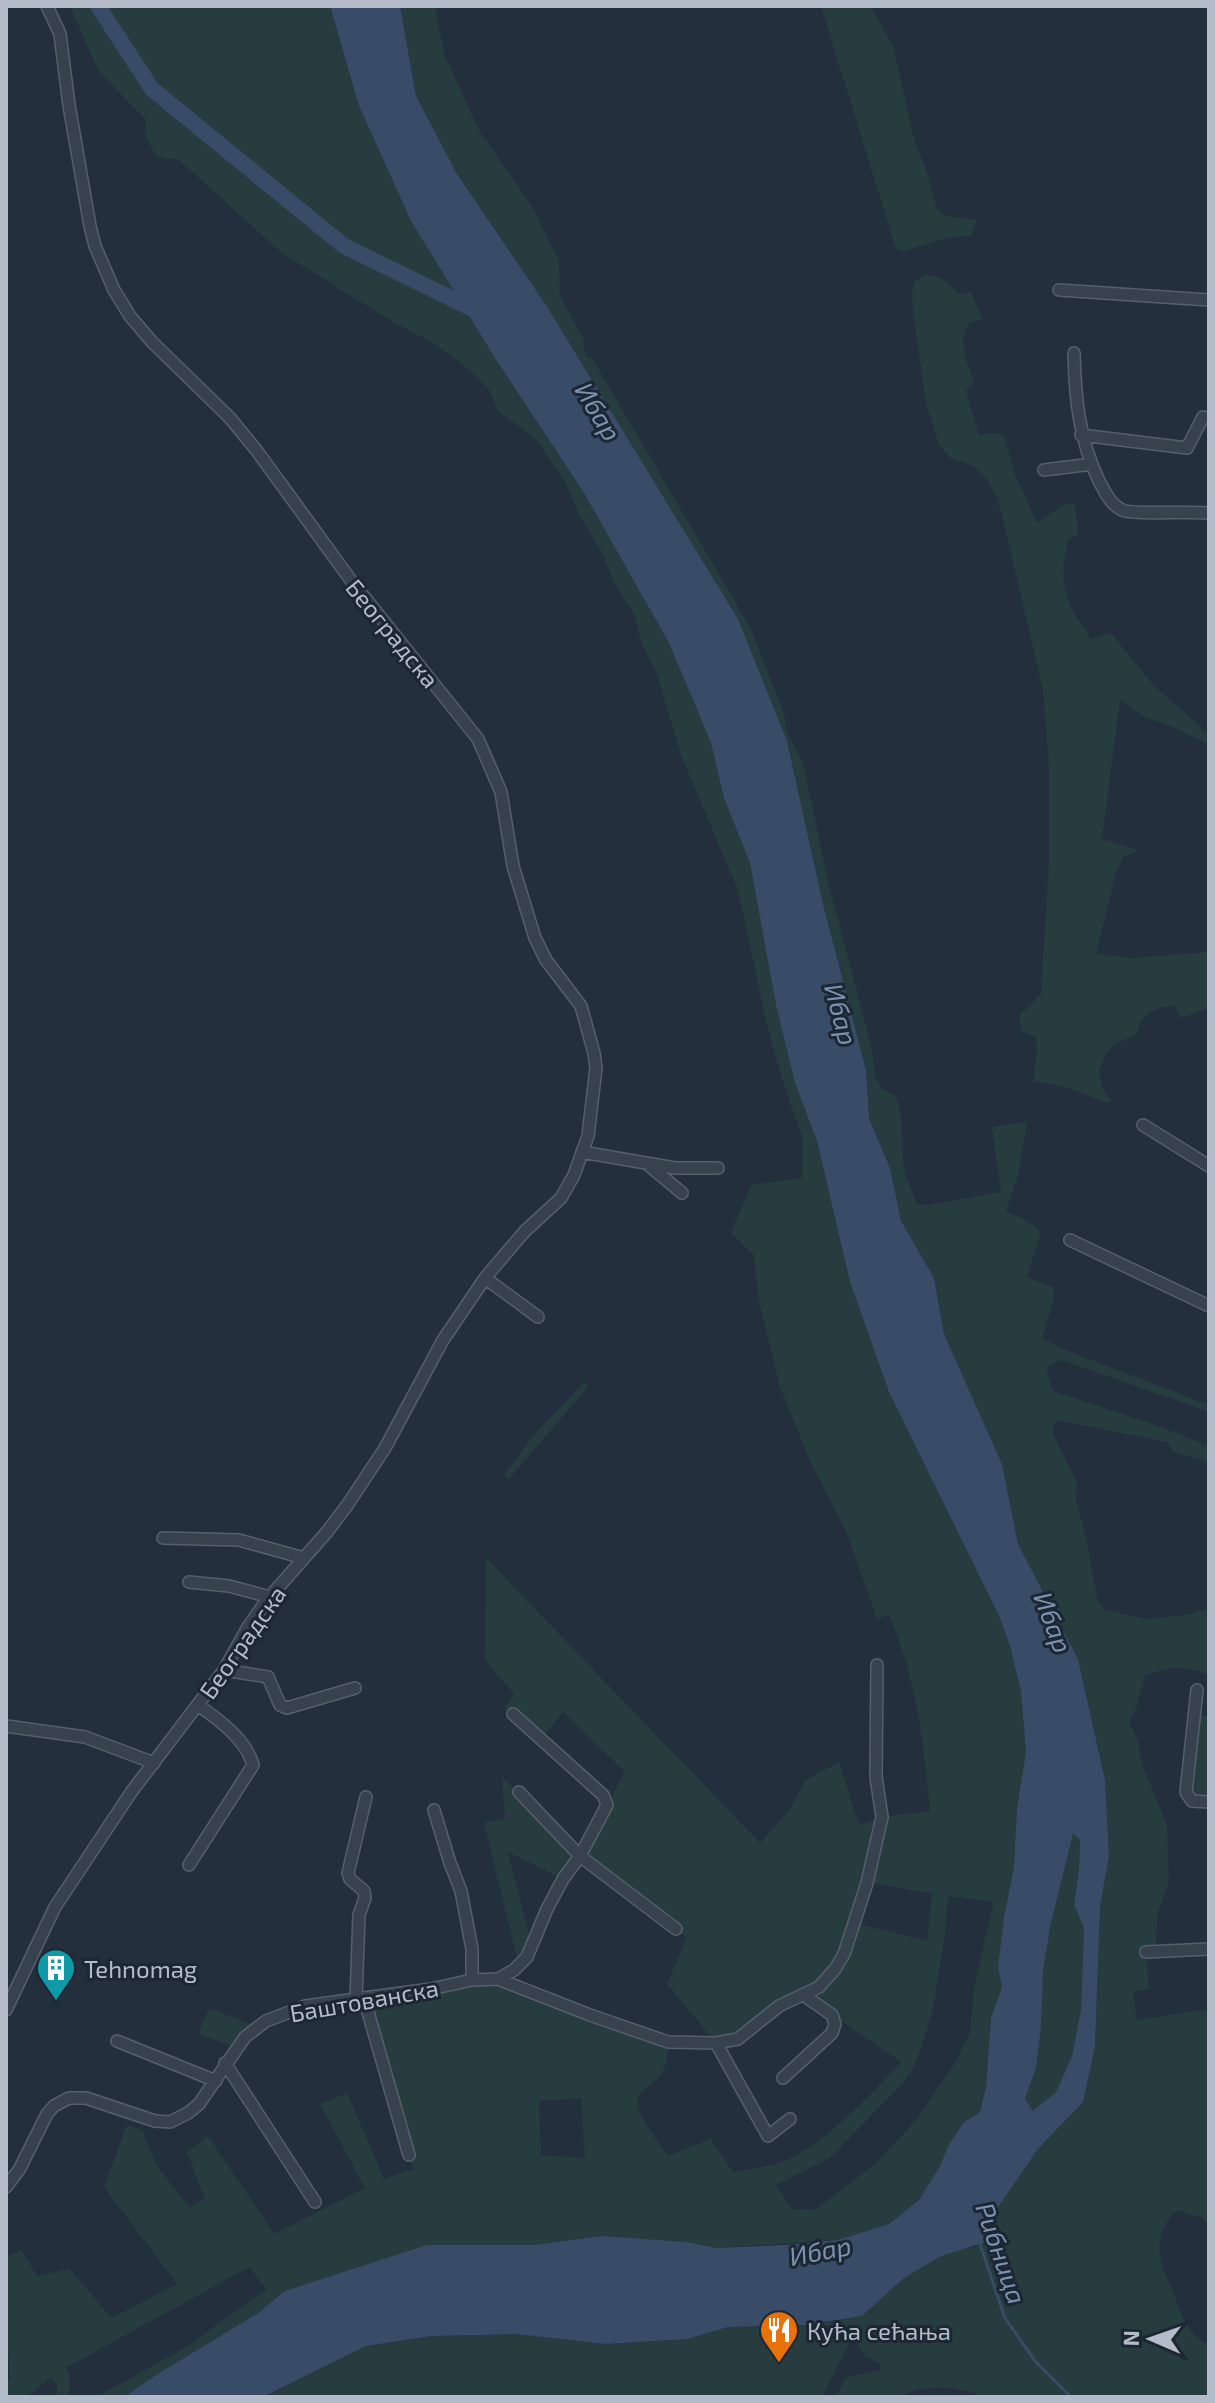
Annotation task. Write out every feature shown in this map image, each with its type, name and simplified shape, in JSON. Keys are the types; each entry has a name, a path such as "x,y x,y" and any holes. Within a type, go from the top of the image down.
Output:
{"street":[{"name":"Београдска","path":"6,2010 10,1986 55,1907 132,1791 224,1670 248,1627 270,1597 327,1532 385,1448 443,1340 485,1278 525,1231 561,1198 574,1175 588,1136 596,1068 581,1006 546,960 535,938 513,866 501,792 478,739 350,579 257,451 230,418 152,342 130,316 104,272 90,226 60,34 47,6"},
{"path":"1059,290 1209,300"},
{"path":"1074,353 1075,395 1081,435 1109,500 1124,511 1209,513"},
{"path":"1081,435 1187,448 1203,417"},
{"path":"1044,470 1092,464"},
{"path":"1143,1125 1209,1166"},
{"path":"582,1152 675,1168 718,1168"},
{"path":"646,1163 682,1193"},
{"path":"1070,1240 1209,1306"},
{"path":"485,1278 538,1317"},
{"path":"163,1538 239,1540 304,1558"},
{"path":"189,1582 229,1586 270,1597"},
{"name":"Баштованска","path":"6,2187 19,2170 47,2114 61,2100 78,2096 155,2121 170,2122 194,2109 245,2037 266,2021 305,2006 431,1989 472,1980 498,1979 668,2042 716,2043 738,2039 779,2006 819,1987 844,1954 875,1852 882,1817 876,1777 877,1665"},
{"path":"224,1670 268,1677 280,1705 287,1708 355,1688"},
{"path":"1197,1690 1187,1796 1192,1801 1209,1802"},
{"path":"189,1865 253,1765 251,1757 223,1722 198,1705"},
{"path":"498,1979 514,1970 527,1957 547,1909 607,1805 606,1800 513,1714"},
{"path":"6,1726 85,1737 154,1763"},
{"path":"519,1792 580,1856 676,1929"},
{"path":"366,1797 348,1873 350,1879 364,1891 365,1898 359,1915 360,1999 409,2155"},
{"path":"434,1810 461,1891 472,1949 472,1980"},
{"path":"1146,1952 1209,1949"},
{"path":"783,2078 832,2033 835,2024 832,2015 805,1996"},
{"path":"117,2041 216,2081"},
{"path":"716,2043 768,2136 790,2119"},
{"path":"225,2063 315,2202"}],"green space":[{"path":"70,6 330,6 359,106 411,221 495,358 584,493 669,643 711,743 724,798 750,863 776,1005 795,1083 817,1141 850,1282 889,1392 999,1616 1021,1692 1026,1752 1017,1808 1014,1867 998,1967 1002,1987 991,2018 986,2087 980,2112 964,2122 919,2200 889,2224 838,2240 716,2248 687,2242 602,2236 534,2245 285,2291 258,2313 124,2397 97,2397 193,2343 267,2290 249,2267 66,2368 69,2372 69,2397 57,2397 57,2385 51,2378 26,2397 6,2397 6,2383 10,2379 6,2257 21,2250 37,2276 69,2269 112,2318 177,2284 104,2187 127,2125 142,2130 157,2166 190,2208 205,2199 187,2152 208,2136 274,2234 365,2188 320,2104 347,2093 384,2179 413,2169 364,1998 498,1979 668,2042 664,2069 639,2096 638,2107 643,2119 668,2156 711,2139 733,2172 782,2162 813,2145 861,2104 901,2062 805,1996 738,2039 716,2043 667,1984 687,1937 580,1856 563,1879 508,1852 532,1947 519,1965 484,1823 505,1818 502,1777 580,1855 625,1772 563,1712 541,1739 505,1708 514,1694 485,1660 486,1558 760,1843 788,1812 806,1780 839,1762 859,1825 882,1817 930,1811 917,1711 898,1639 889,1615 877,1619 846,1531 810,1461 780,1387 759,1301 754,1255 731,1233 751,1185 802,1178 803,1139 767,1025 738,890 681,755 657,674 642,643 634,614 616,586 565,482 536,439 498,411 490,391 471,371 435,344 393,322 282,253 179,160 157,157 146,138 145,119 98,70","holes":["874,1883 932,1894 927,1941 854,1923 866,1886 873,1886","948,1896 994,1902 974,1987 970,2033 955,2063 918,2118 874,2165 816,2209 793,2210 776,2185 830,2158 904,2082 914,2066 934,2004","581,2098 585,2158 541,2155 539,2101"]},
{"path":"400,6 441,6 435,11 445,56 480,132 532,206 559,261 560,295 583,339 586,357 592,358 751,629 784,714 786,730 803,763 829,886 872,1049 875,1077 883,1090 894,1094 898,1101 904,1169 917,1205 1001,1192 992,1127 1027,1122 1017,1179 1006,1211 1029,1222 1040,1233 1027,1277 1054,1288 1042,1338 1209,1405 1209,1412 1062,1360 1046,1369 1053,1391 1209,1446 1209,1462 1174,1452 1167,1442 1056,1420 1052,1432 1077,1483 1076,1500 1097,1598 1105,1610 1146,1619 1186,1615 1209,1608 1209,1675 1177,1668 1145,1675 1129,1722 1167,1825 1169,1882 1157,1914 1156,1951 1146,1952 1149,1989 1133,1992 1137,2020 1209,2009 1209,2227 1204,2219 1178,2210 1166,2224 1160,2248 1163,2266 1188,2327 1209,2345 1209,2397 981,2397 973,2392 946,2388 919,2389 897,2397 835,2397 847,2377 880,2370 880,2363 865,2356 858,2344 850,2342 822,2397 264,2397 366,2346 432,2336 516,2334 606,2344 687,2339 728,2327 805,2325 862,2316 904,2278 941,2256 989,2241 992,2216 1038,2149 1083,2102 1095,2047 1100,1906 1109,1856 1105,1780 1078,1659 1018,1544 1002,1464 944,1334 934,1278 901,1221 890,1168 869,1118 866,1070 823,904 787,741 738,619 546,305 457,174 416,96"},
{"path":"821,6 871,6 894,49 914,139 928,175 936,208 947,216 977,220 971,236 950,237 904,251 896,249"},
{"path":"924,274 940,278 960,294 971,292 983,320 970,322 964,337 964,352 974,382 966,391 979,435 1004,435 1014,472 1037,523 1063,505 1075,503 1078,535 1069,539 1066,548 1065,586 1070,604 1090,640 1111,633 1154,686 1209,734 1209,745 1145,717 1120,700 1102,839 1139,850 1124,856 1115,876 1096,954 1132,958 1209,952 1209,1008 1181,1018 1174,1006 1154,1010 1141,1022 1136,1035 1115,1043 1105,1055 1099,1071 1103,1090 1112,1101 1106,1103 1071,1089 1034,1081 1035,1037 1021,1031 1019,1015 1041,993 1049,862 1049,768 1043,689 998,499 986,478 973,466 950,458 939,445 926,402 912,293 915,282"},
{"path":"584,1382 589,1386 509,1479 504,1475 533,1436"},
{"path":"1194,1715 1209,1716 1209,1802 1197,1803 1187,1785"},
{"path":"1072,1832 1080,1840 1074,1905 1084,1928 1081,2010 1072,2056 1056,2092 1033,2111 1025,2099 1037,2052 1045,1953"},
{"path":"209,2008 257,2027 237,2048 198,2034"}],"water":[{"path":"330,6 400,6 416,96 457,174 546,305 738,619 787,741 823,904 866,1070 869,1118 890,1168 901,1221 934,1278 944,1334 1002,1464 1018,1544 1078,1659 1105,1780 1109,1856 1100,1906 1095,2047 1083,2102 1038,2149 992,2216 989,2241 941,2256 904,2278 862,2316 805,2325 728,2327 687,2339 606,2344 516,2334 432,2336 366,2346 263,2397 124,2397 258,2313 285,2291 427,2245 534,2245 602,2236 687,2242 716,2248 786,2245 838,2240 889,2224 919,2200 964,2122 980,2112 986,2087 991,2018 1002,1987 998,1967 1014,1867 1017,1808 1026,1752 1021,1692 999,1616 889,1392 850,1282 817,1141 795,1083 776,1005 750,863 724,798 711,743 669,643 584,493 495,358 411,221 359,106","holes":["1073,1833 1080,1840 1074,1905 1084,1928 1081,2010 1072,2056 1056,2092 1033,2111 1025,2099 1036,2067 1043,1971 1050,1927"]}],"waterway":[{"name":"Ибар","path":"98,6 152,89 344,246 479,312"},
{"name":"Рибница","path":"979,2241 1005,2318 1035,2361 1071,2397"}],"place":[{"name":"Tehnomag","path":"56,2002"},
{"name":"Кућа сећања","path":"779,2364"}]}
